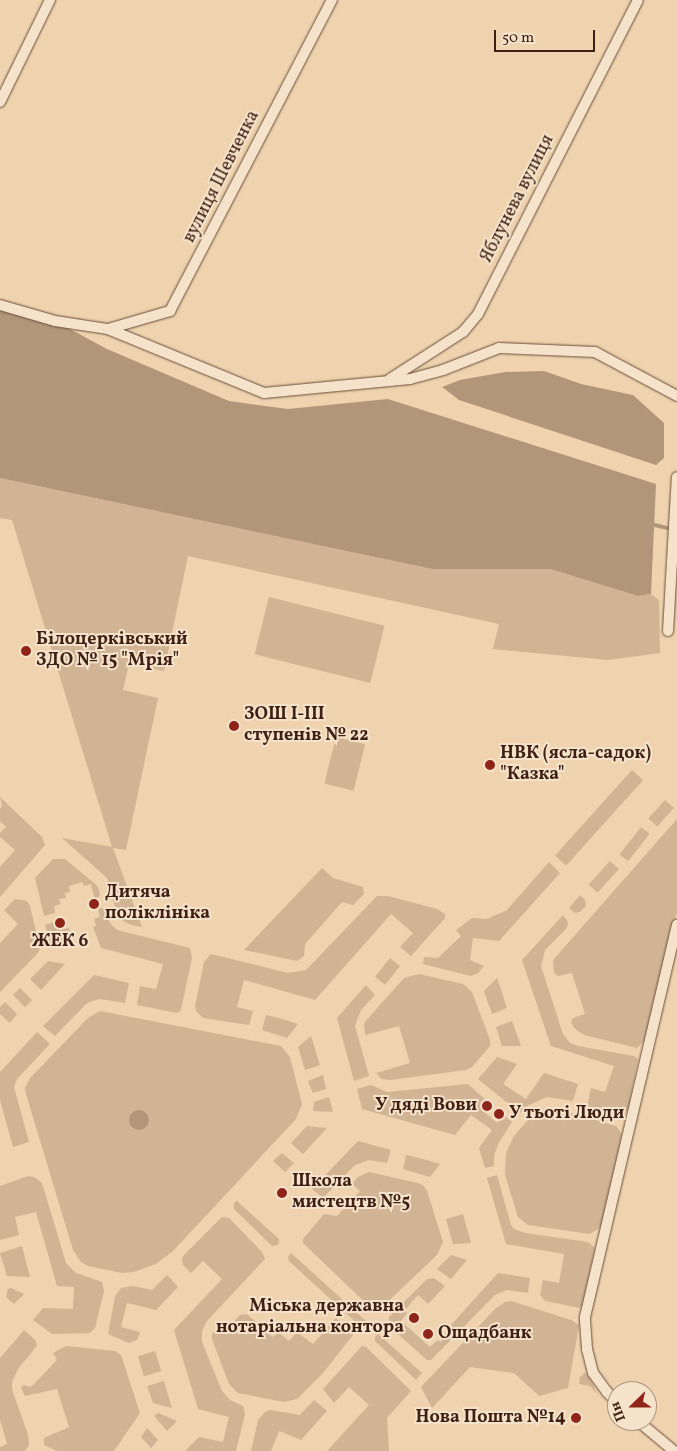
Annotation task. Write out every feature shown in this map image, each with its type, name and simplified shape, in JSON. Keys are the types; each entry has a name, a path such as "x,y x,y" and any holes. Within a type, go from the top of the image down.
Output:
{"street":[{"path":"0,102 50,0"},
{"name":"вулиця Шевченка","path":"108,329 170,311 332,0"},
{"name":"Яблунева вулиця","path":"389,380 463,332 478,314 638,0"},
{"path":"0,305 55,320 108,329 264,393 410,379 443,370 499,348 595,352 677,396"},
{"path":"668,631 677,477"},
{"path":"607,1390 593,1373 587,1349 585,1317 677,925"},
{"path":"650,1431 674,1451"}],"shaded area":[{"path":"0,307 55,321 107,349 229,401 288,409 388,399 656,484 651,594 638,596 550,569 432,569 0,478"},
{"path":"544,371 581,384 633,395 664,423 664,458 656,465 459,400 442,387 460,380 505,372"},
{"path":"0,478 432,569 550,569 638,596 651,594 659,600 660,653 608,660 493,649 499,624 188,556 164,671 129,664 123,690 158,698 126,850 113,848 142,927 131,925 118,918 107,878 62,838 112,847 12,520 0,518"},
{"path":"269,597 384,626 370,683 255,654"},
{"path":"336,737 365,744 353,791 324,784"},
{"path":"632,770 643,780 566,865 555,855"},
{"path":"0,797 42,837 45,845 0,897 0,867 15,850 0,837 0,833 6,827 0,821 0,809 2,806"},
{"path":"665,800 674,808 657,827 648,819"},
{"path":"677,819 677,912 644,1041 637,1048 584,1035 574,1028 571,1022 573,1018 585,1014 572,973 558,976 554,973 553,960"},
{"path":"641,827 650,834 628,861 619,855"},
{"path":"53,859 65,859 94,883 98,887 100,894 98,898 95,901 91,884 84,886 82,882 69,886 70,892 65,893 66,898 59,899 61,904 54,906 55,913 44,916 35,878"},
{"path":"610,861 619,869 598,893 589,885"},
{"path":"549,862 560,873 499,941 473,938 470,960 484,966 478,973 471,976 423,964 424,957 438,958 461,936 456,930 472,918 487,919 507,910"},
{"path":"322,868 333,878 363,887 364,894 353,905 342,902 305,944 304,956 297,961 244,950"},
{"path":"580,895 585,900 586,906 580,912 575,913 569,908"},
{"path":"377,896 388,896 437,909 445,914 445,918 411,956 400,947 413,933 391,914 315,1000 244,980 237,1007 253,1011 249,1025 203,1018 196,1011 195,1006 204,962 211,954 288,973 306,970"},
{"path":"15,899 27,901 30,906 40,948 38,953 0,992 0,943 18,924 4,910"},
{"path":"97,907 104,909 110,923 117,930 190,948 192,958 181,1010 177,1013 137,1005 140,986 156,989 163,964 101,948 93,927 96,926 94,919 100,917"},
{"path":"563,915 568,922 567,928 545,950 541,966 563,1034 570,1043 634,1056 638,1059 628,1110 622,1115 587,1106 591,1088 605,1092 614,1066 551,1046 522,960"},
{"path":"57,921 59,925 63,924 64,929 69,928 72,944 51,945 45,925"},
{"path":"390,958 400,966 385,985 375,977"},
{"path":"48,961 65,964 41,990 30,979"},
{"path":"419,974 463,984 472,992 490,1040 490,1046 472,1067 466,1070 390,1080 382,1079 376,1073 410,1063 399,1026 365,1035 364,1023 404,978"},
{"path":"94,975 129,983 125,1003 100,999 92,1001 86,1004 55,1036 43,1026"},
{"path":"497,978 507,1008 492,1014 484,991"},
{"path":"366,985 375,995 361,1010 355,1026 369,1076 354,1081 337,1018"},
{"path":"20,988 32,1000 25,1007 13,995"},
{"path":"5,1002 17,1014 10,1023 0,1014 0,1007"},
{"path":"100,1011 281,1046 290,1057 302,1104 296,1119 173,1251 156,1264 134,1272 122,1273 88,1266 81,1262 73,1250 25,1088 30,1078 88,1018"},
{"path":"266,1015 298,1024 287,1038 262,1030"},
{"path":"512,1021 521,1046 502,1046 496,1027"},
{"path":"37,1032 50,1044 17,1079 14,1087 29,1142 13,1147 0,1100 0,1072"},
{"path":"311,1036 320,1065 305,1070 298,1047"},
{"path":"497,1057 517,1064 503,1084 526,1099 544,1073 578,1084 573,1101 547,1097 525,1107 520,1113 478,1079"},
{"path":"323,1075 326,1089 313,1093 308,1081"},
{"path":"468,1084 486,1100 480,1108 497,1123 504,1115 512,1122 498,1144 494,1156 494,1166 485,1168 479,1148 492,1130 471,1115 455,1135 362,1109 357,1089 371,1085 387,1092"},
{"path":"329,1097 333,1112 313,1111 314,1102"},
{"path":"549,1109 558,1109 616,1126 622,1134 601,1227 590,1234 528,1225 518,1217 505,1175 506,1153 514,1136 528,1120"},
{"path":"139,1110 146,1113 149,1120 146,1127 139,1130 132,1127 129,1120 132,1113"},
{"path":"307,1126 327,1128 303,1154 291,1143"},
{"path":"358,1141 391,1150 387,1163 369,1160 355,1165 323,1198 312,1189"},
{"path":"282,1153 294,1163 285,1172 273,1161"},
{"path":"406,1155 440,1164 430,1177 403,1169"},
{"path":"369,1172 424,1186 443,1242 437,1255 378,1311 373,1310 303,1243 303,1239 324,1214 337,1216 360,1191 352,1184 358,1177"},
{"path":"497,1175 511,1225 514,1229 525,1233 588,1242 595,1248 583,1305 580,1308 545,1301 540,1295 543,1280 559,1283 564,1254 506,1244 487,1178"},
{"path":"28,1176 34,1177 42,1183 66,1263 76,1273 102,1282 104,1291 95,1328 90,1333 52,1334 33,1320 43,1308 73,1309 74,1287 57,1286 36,1212 15,1217 19,1235 0,1240 0,1186"},
{"path":"237,1201 279,1239 278,1245 272,1246 234,1209 234,1203"},
{"path":"463,1214 471,1243 453,1244 446,1219"},
{"path":"222,1217 229,1218 262,1252 265,1259 207,1321 202,1331 202,1342 222,1391 230,1400 243,1406 245,1414 236,1451 185,1451 199,1437 223,1442 229,1417 198,1409 174,1330 222,1279 203,1261 191,1273 183,1265 182,1260 183,1256"},
{"path":"22,1246 30,1277 7,1276 0,1253"},
{"path":"291,1253 366,1321 366,1326 361,1327 289,1261 288,1257"},
{"path":"451,1255 467,1260 451,1279 437,1269"},
{"path":"498,1273 530,1278 528,1293 507,1290 495,1295 431,1360 427,1360 388,1325 389,1317 427,1279 434,1278 445,1286 428,1304 418,1295 405,1310 407,1313 401,1321 430,1347 438,1340 441,1342 454,1328 451,1325"},
{"path":"167,1275 178,1287 156,1310 127,1303 121,1327 140,1332 137,1340 129,1343 108,1334 115,1296 121,1288 133,1286 152,1290"},
{"path":"11,1288 24,1294 14,1304 6,1297 8,1289"},
{"path":"511,1301 571,1320 579,1325 568,1388 539,1396 514,1373 470,1367 432,1408 421,1387 495,1309 505,1302"},
{"path":"247,1314 273,1337 278,1332 289,1341 297,1332 313,1344 336,1318 353,1335 323,1373 297,1399 284,1402 238,1393 229,1384 212,1339 212,1334 218,1328 226,1330 240,1315"},
{"path":"24,1330 36,1341 37,1346 18,1369 12,1382 12,1389 28,1435 29,1445 25,1451 0,1451 0,1447 7,1444 0,1420 0,1358"},
{"path":"378,1334 422,1373 416,1380 375,1341 375,1336"},
{"path":"66,1346 115,1351 121,1355 140,1413 114,1451 57,1451 44,1445 44,1438 69,1427 57,1389 25,1396 21,1388 23,1385 31,1387 57,1360 53,1353"},
{"path":"362,1346 366,1347 411,1391 387,1418 389,1451 327,1451 369,1405 349,1387 334,1403 323,1389"},
{"path":"155,1351 161,1371 144,1376 138,1356"},
{"path":"585,1373 589,1375 597,1394 590,1386 579,1384 580,1377"},
{"path":"164,1381 172,1408 153,1403 147,1386"},
{"path":"314,1400 327,1411 301,1440 279,1431 271,1451 251,1451 258,1420 265,1412 270,1410 300,1415"},
{"path":"158,1413 177,1421 167,1431 154,1416"},
{"path":"147,1428 158,1440 151,1448 141,1437"}],"waterway":[{"path":"650,524 672,529"}],"place":[{"name":"Білоцерківський ЗДО № 15 \"Мрія\"","path":"26,651"},
{"name":"ЗОШ І-ІІІ ступенів № 22","path":"234,726"},
{"name":"НВК (ясла-садок) \"Казка\"","path":"490,765"},
{"name":"Дитяча поліклініка","path":"94,904"},
{"name":"ЖЕК 6","path":"60,923"},
{"name":"У дяді Вови","path":"487,1106"},
{"name":"У тьоті Люди","path":"499,1114"},
{"name":"Школа мистецтв №5","path":"282,1193"},
{"name":"Міська державна нотаріальна контора","path":"414,1318"},
{"name":"Ощадбанк","path":"428,1334"},
{"name":"Нова Пошта №14","path":"576,1418"}]}
